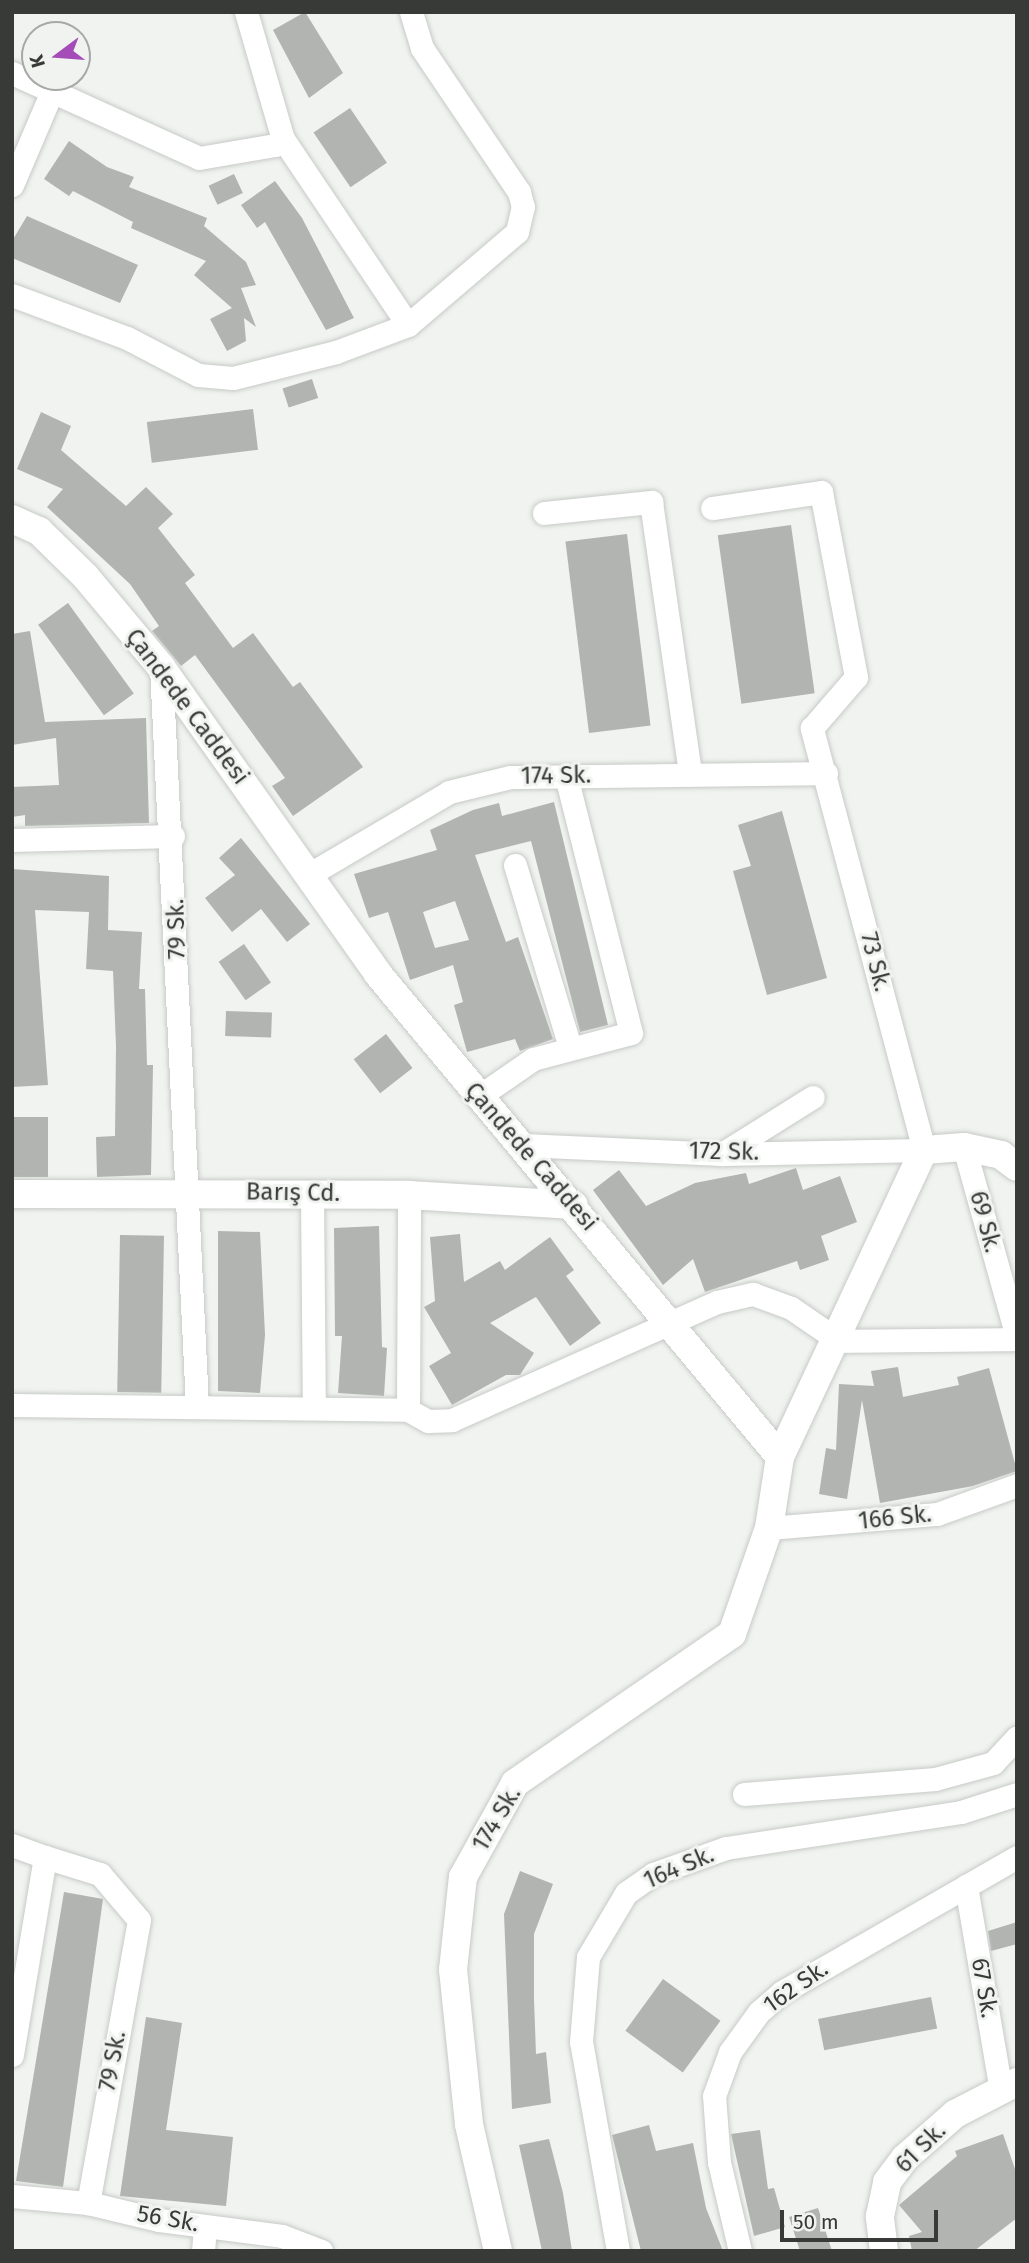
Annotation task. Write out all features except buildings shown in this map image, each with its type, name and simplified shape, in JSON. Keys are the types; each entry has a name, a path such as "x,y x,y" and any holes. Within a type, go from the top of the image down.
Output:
{"street":[{"path":"246,12 283,139 408,325"},
{"path":"12,295 127,338 198,375 233,378 347,349 408,325 517,232 523,207 513,183 422,48 411,12"},
{"path":"12,185 52,91 199,158 275,145 283,139"},
{"name":"73 Sk.","path":"712,508 821,492 856,677 811,728 826,773 924,1150"},
{"path":"544,513 651,502 690,774"},
{"name":"Çandede Caddesi","path":"12,519 39,531 85,576 161,667 310,874 378,974 478,1097 574,1205 780,1457"},
{"name":"79 Sk.","path":"161,667 173,836 197,1406"},
{"name":"174 Sk.","path":"310,874 449,792 510,777 826,773"},
{"path":"478,1097 533,1059 569,1047 631,1033 566,776"},
{"path":"12,840 173,836"},
{"path":"515,865 569,1047"},
{"path":"722,1154 813,1097"},
{"name":"172 Sk.","path":"523,1145 722,1154 924,1150"},
{"path":"780,1457 839,1341 877,1244 924,1150 964,1147 1002,1156 1017,1167"},
{"name":"69 Sk.","path":"964,1147 1017,1338"},
{"name":"Barış Cd.","path":"12,1194 187,1192 408,1195 574,1205"},
{"path":"312,1194 314,1408"},
{"path":"408,1195 408,1410"},
{"path":"12,1405 408,1410 428,1422 452,1420 672,1326 717,1302 753,1294 791,1308 839,1341 1017,1338"},
{"name":"174 Sk.","path":"498,2251 469,2124 453,1970 463,1877 515,1783 732,1634 769,1528 780,1457"},
{"name":"166 Sk.","path":"769,1528 937,1514 1017,1485"},
{"path":"744,1794 935,1779 993,1763 1017,1737"},
{"name":"164 Sk.","path":"618,2251 581,2042 588,1958 626,1893 653,1874 726,1848 961,1812 1017,1794"},
{"path":"12,1845 45,1857 12,2055"},
{"name":"79 Sk.","path":"45,1857 100,1874 139,1920 88,2203"},
{"name":"162 Sk.","path":"740,2251 719,2162 714,2096 730,2052 759,2012 782,1992 1017,1857"},
{"name":"67 Sk.","path":"966,1886 1009,2086"},
{"name":"61 Sk.","path":"884,2251 880,2216 887,2182 899,2166 955,2114 1009,2086"},
{"name":"56 Sk.","path":"12,2196 88,2203 205,2226 282,2236 321,2251"},
{"path":"203,2251 205,2226"}]}
